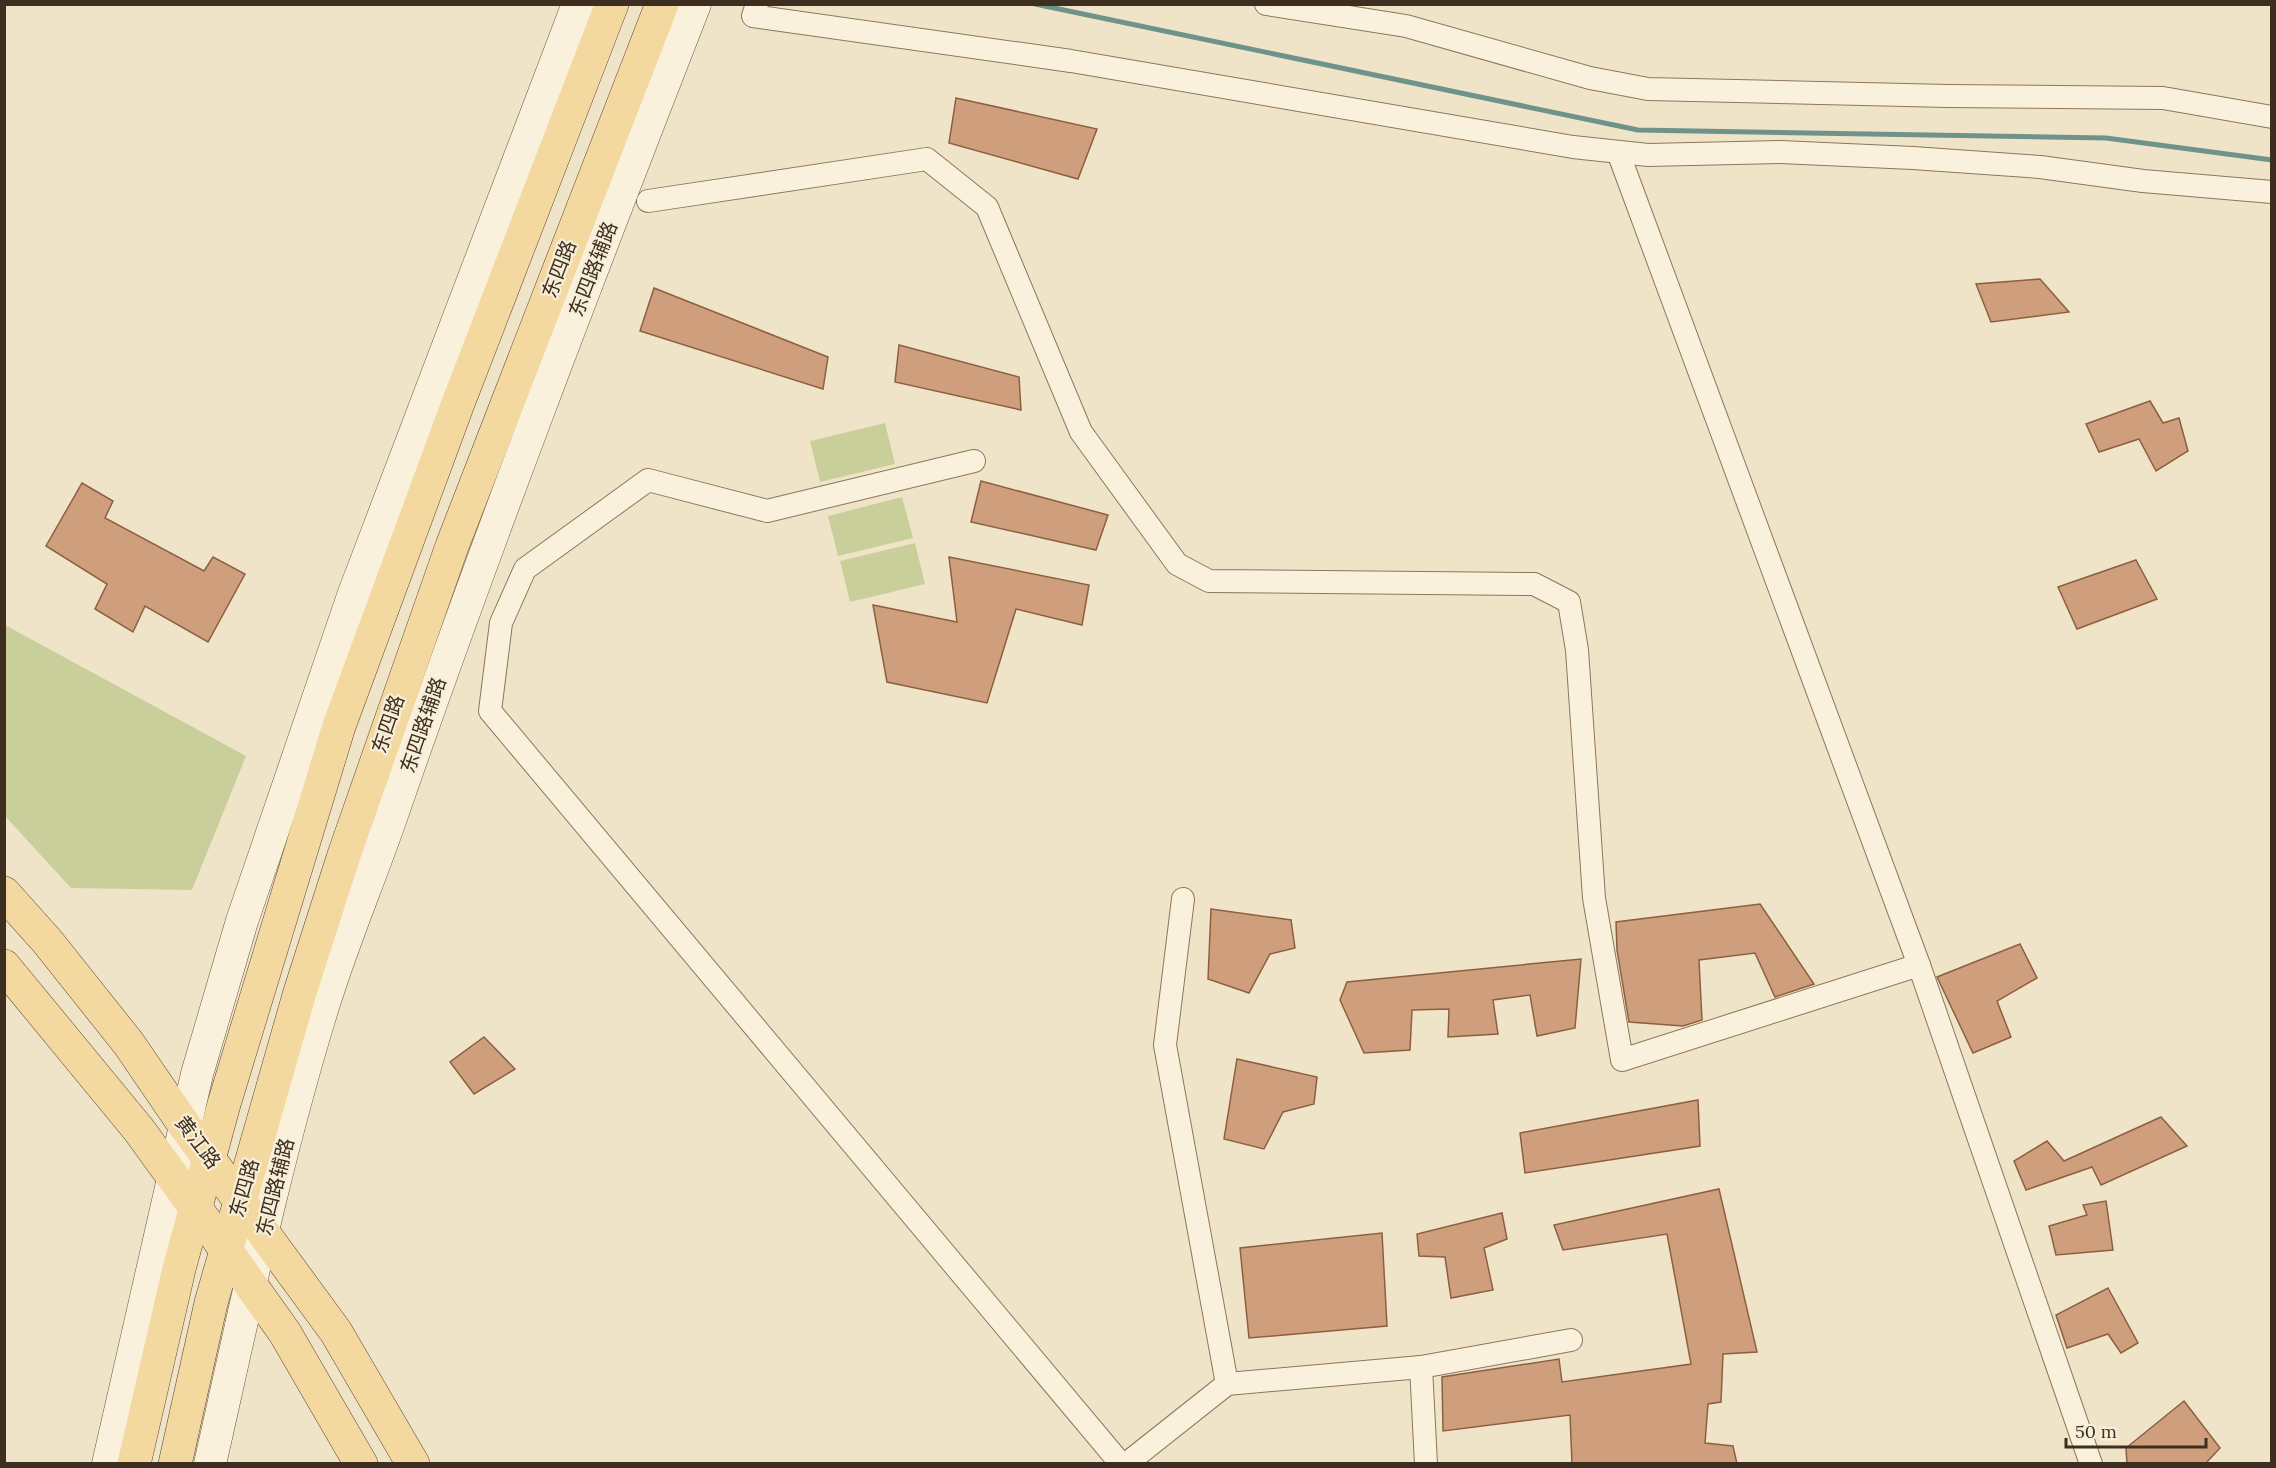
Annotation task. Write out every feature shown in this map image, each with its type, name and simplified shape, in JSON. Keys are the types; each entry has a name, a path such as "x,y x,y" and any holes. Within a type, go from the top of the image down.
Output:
{"main road":[{"path":"108,1464 197,1074 242,921 352,596 578,4"},
{"name":"东四路","path":"134,1464 196,1208 339,726 449,427 612,4"},
{"name":"东四路","path":"175,1464 211,1303 300,992 411,656 662,4"},
{"name":"东四路辅路","path":"210,1464 251,1285 320,1015 353,914 387,829 470,591 696,4"},
{"name":"黄江路","path":"4,893 47,941 129,1044 185,1126 336,1332 413,1464"},
{"name":"黄江路","path":"4,966 139,1130 196,1208 285,1333 361,1464"}],"street":[{"path":"757,4 753,16 1071,62 1228,90 1618,152 1648,155 1780,152 1913,158 2040,167 2143,181 2271,192"},
{"path":"1266,4 1406,26 1590,78 1648,89 1926,96 2163,98 2271,117"},
{"path":"1618,152 1919,965 2091,1464"},
{"path":"648,201 927,159 987,207 1081,432 1177,564 1209,581 1534,584 1569,602 1577,650 1594,898 1622,1060 1919,965"},
{"path":"974,461 767,511 648,480 525,568 501,623 490,711 1121,1464"},
{"path":"1183,899 1164,1045 1227,1384"},
{"path":"1126,1464 1227,1384 1421,1366 1572,1340"},
{"path":"1421,1366 1426,1464"}],"green space":[{"path":"885,423 895,464 820,482 810,441"},
{"path":"902,497 913,538 838,556 828,516"},
{"path":"915,543 925,584 850,602 840,561"},
{"path":"5,625 246,756 192,890 71,888 5,816"}],"building":[{"path":"956,98 1097,129 1078,179 949,143"},
{"path":"2040,279 2069,312 1991,322 1976,284"},
{"path":"654,288 828,357 823,389 640,331"},
{"path":"899,345 1019,377 1021,410 895,382"},
{"path":"2150,401 2163,423 2179,418 2188,451 2156,471 2139,439 2099,452 2086,424"},
{"path":"981,481 1108,515 1096,550 971,522"},
{"path":"82,483 113,501 105,518 204,571 213,557 245,574 208,642 145,606 133,632 95,609 107,584 46,546"},
{"path":"949,557 1089,585 1082,625 1016,609 987,703 887,682 873,605 957,622"},
{"path":"2136,560 2157,599 2077,629 2058,587"},
{"path":"1760,904 1814,984 1775,997 1755,953 1699,960 1702,1020 1683,1026 1629,1022 1617,950 1616,922"},
{"path":"1211,909 1291,920 1295,948 1270,954 1249,993 1208,979"},
{"path":"2020,944 2037,978 1997,1001 2011,1037 1973,1053 1937,977"},
{"path":"1581,959 1575,1028 1537,1036 1530,995 1493,1000 1498,1034 1448,1037 1449,1009 1412,1010 1410,1050 1364,1053 1340,1000 1347,982"},
{"path":"484,1037 515,1069 474,1094 450,1062"},
{"path":"1237,1059 1317,1077 1314,1104 1283,1112 1264,1149 1224,1139"},
{"path":"1698,1100 1700,1146 1525,1173 1520,1133"},
{"path":"2161,1117 2187,1146 2101,1185 2092,1167 2026,1190 2014,1161 2047,1141 2064,1161"},
{"path":"1719,1189 1757,1352 1723,1354 1721,1402 1708,1404 1705,1443 1733,1446 1737,1464 1572,1464 1570,1415 1443,1431 1442,1377 1559,1359 1562,1382 1691,1364 1667,1234 1563,1250 1554,1225"},
{"path":"2106,1201 2113,1250 2056,1255 2049,1226 2087,1215 2083,1205"},
{"path":"1502,1213 1507,1239 1484,1248 1493,1290 1451,1298 1445,1257 1419,1256 1417,1234"},
{"path":"1382,1233 1387,1326 1249,1338 1240,1248"},
{"path":"2108,1288 2138,1343 2121,1353 2108,1334 2067,1348 2056,1315"},
{"path":"2184,1401 2220,1448 2205,1464 2127,1464 2126,1448"}],"waterway":[{"path":"1035,4 1638,130 2106,138 2272,160"}]}
